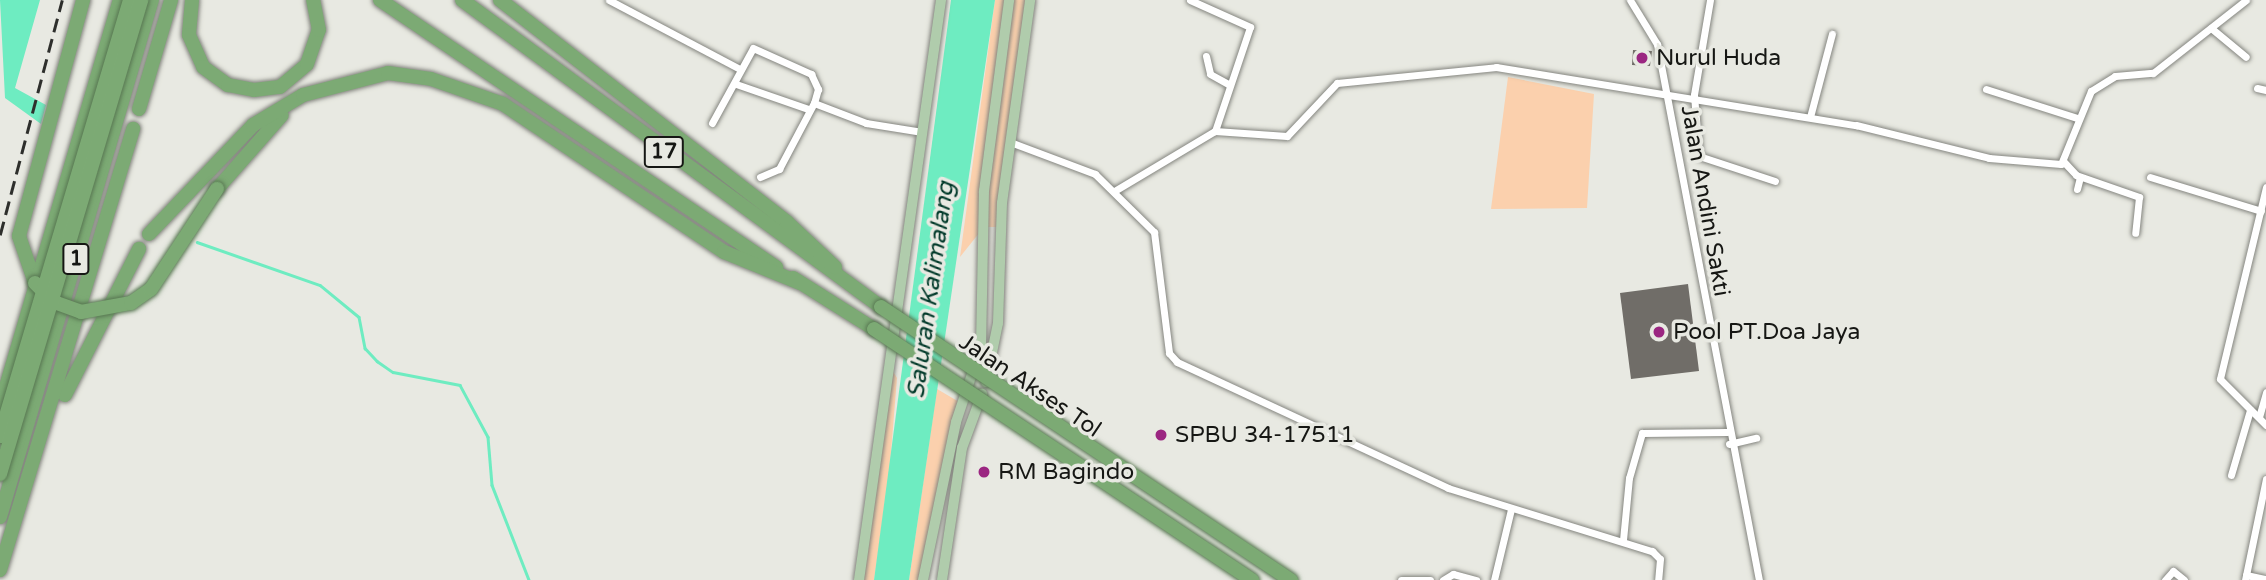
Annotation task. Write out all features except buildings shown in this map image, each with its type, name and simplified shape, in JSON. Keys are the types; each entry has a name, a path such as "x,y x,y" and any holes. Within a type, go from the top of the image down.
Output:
{"highway":[{"path":"83,0 26,195 19,236 35,283 54,302 81,312 110,311 151,289 217,189 254,141 303,95"},
{"name":"1","path":"0,407 120,0"},
{"name":"1","path":"0,436 130,0"},
{"name":"1","path":"0,474 141,0"},
{"name":"1","path":"0,517 152,0"},
{"path":"139,110 170,0"},
{"path":"192,0 189,35 203,67 228,85 254,90 280,87 307,64 319,30 313,0"},
{"name":"17","path":"380,0 800,283 874,329 1252,580"},
{"name":"17","path":"462,0 875,304 1291,580"},
{"path":"500,0 787,222 875,304"},
{"path":"510,0 577,61"},
{"path":"149,234 253,125 303,95 388,73 466,88 503,104 724,252 800,283"},
{"path":"0,570 133,129"},
{"path":"6,580 71,377 139,249"}],"main road":[{"path":"859,580 898,323 941,0"},
{"path":"923,580 983,331 984,227 1009,0"},
{"path":"942,580 962,448 984,388 998,323 1000,227 1030,0"},
{"path":"984,227 1000,227"},
{"name":"Jalan Akses Tol","path":"898,323 960,364 970,378 984,388 1261,580"},
{"name":"Jalan Akses Tol","path":"896,337 955,376 970,378"},
{"name":"Jalan Akses Tol","path":"984,388 1282,580"}],"street":[{"path":"609,0 738,68"},
{"path":"1190,0 1250,27 1228,84 1214,131"},
{"name":"Jalan Andini Sakti","path":"1630,0 1652,30 1667,94 1729,444 1759,580"},
{"path":"1710,0 1694,95 1699,156 1775,181"},
{"path":"2064,162 2077,118 2100,84 2120,75 2148,75 2211,27 2230,19 2246,0"},
{"path":"2211,27 2246,57"},
{"path":"1810,117 1832,34"},
{"path":"712,123 736,83 738,68 753,48 804,69 817,81 811,106 779,169 760,177"},
{"path":"1206,56 1210,74 1228,84"},
{"path":"1116,190 1214,131 1279,138 1295,131 1337,83 1414,80 1451,69 1542,71 1810,117 1989,158 2064,162 2080,177 2139,197 2135,233"},
{"path":"736,83 866,123 922,132"},
{"path":"2257,88 2266,90"},
{"path":"1986,89 2077,118"},
{"path":"1010,142 1077,166 1116,190 1157,242 1169,353 1177,362 1370,456 1511,509 1623,540 1658,555 1658,580"},
{"path":"2077,188 2080,177"},
{"path":"2150,177 2261,211"},
{"path":"2266,187 2261,211 2262,225 2220,379 2266,425"},
{"path":"2259,417 2266,392"},
{"path":"2231,475 2250,410"},
{"path":"1623,540 1629,478 1642,433 1727,432"},
{"path":"1729,444 1756,438"},
{"path":"2264,579 2246,578 2266,479"},
{"path":"1494,580 1511,509"},
{"path":"2165,580 2173,571 2184,580"},
{"path":"1443,580 1453,574 1476,580"},
{"path":"1401,580 1430,580"}],"shaded area":[{"path":"995,0 1029,0 1000,227 984,227 960,257"},
{"path":"1508,77 1594,94 1587,208 1491,209"},
{"path":"887,361 897,378 889,477 874,580 859,580"},
{"path":"937,389 961,403 923,580 909,580"}],"water":[{"path":"0,0 40,0 15,88 46,105 41,124 5,98"},
{"name":"Saluran Kalimalang","path":"951,0 995,0 909,580 874,580"}],"waterway":[{"path":"197,242 320,285 359,317 365,348 377,361 393,372 460,385 488,437 492,485 529,580"}],"railway":[{"path":"0,235 62,0"}],"place":[{"name":"Nurul Huda","path":"1642,58"},
{"name":"Pool PT.Doa Jaya","path":"1659,332"},
{"name":"SPBU 34-17511","path":"1161,435"},
{"name":"RM Bagindo","path":"984,472"}]}
